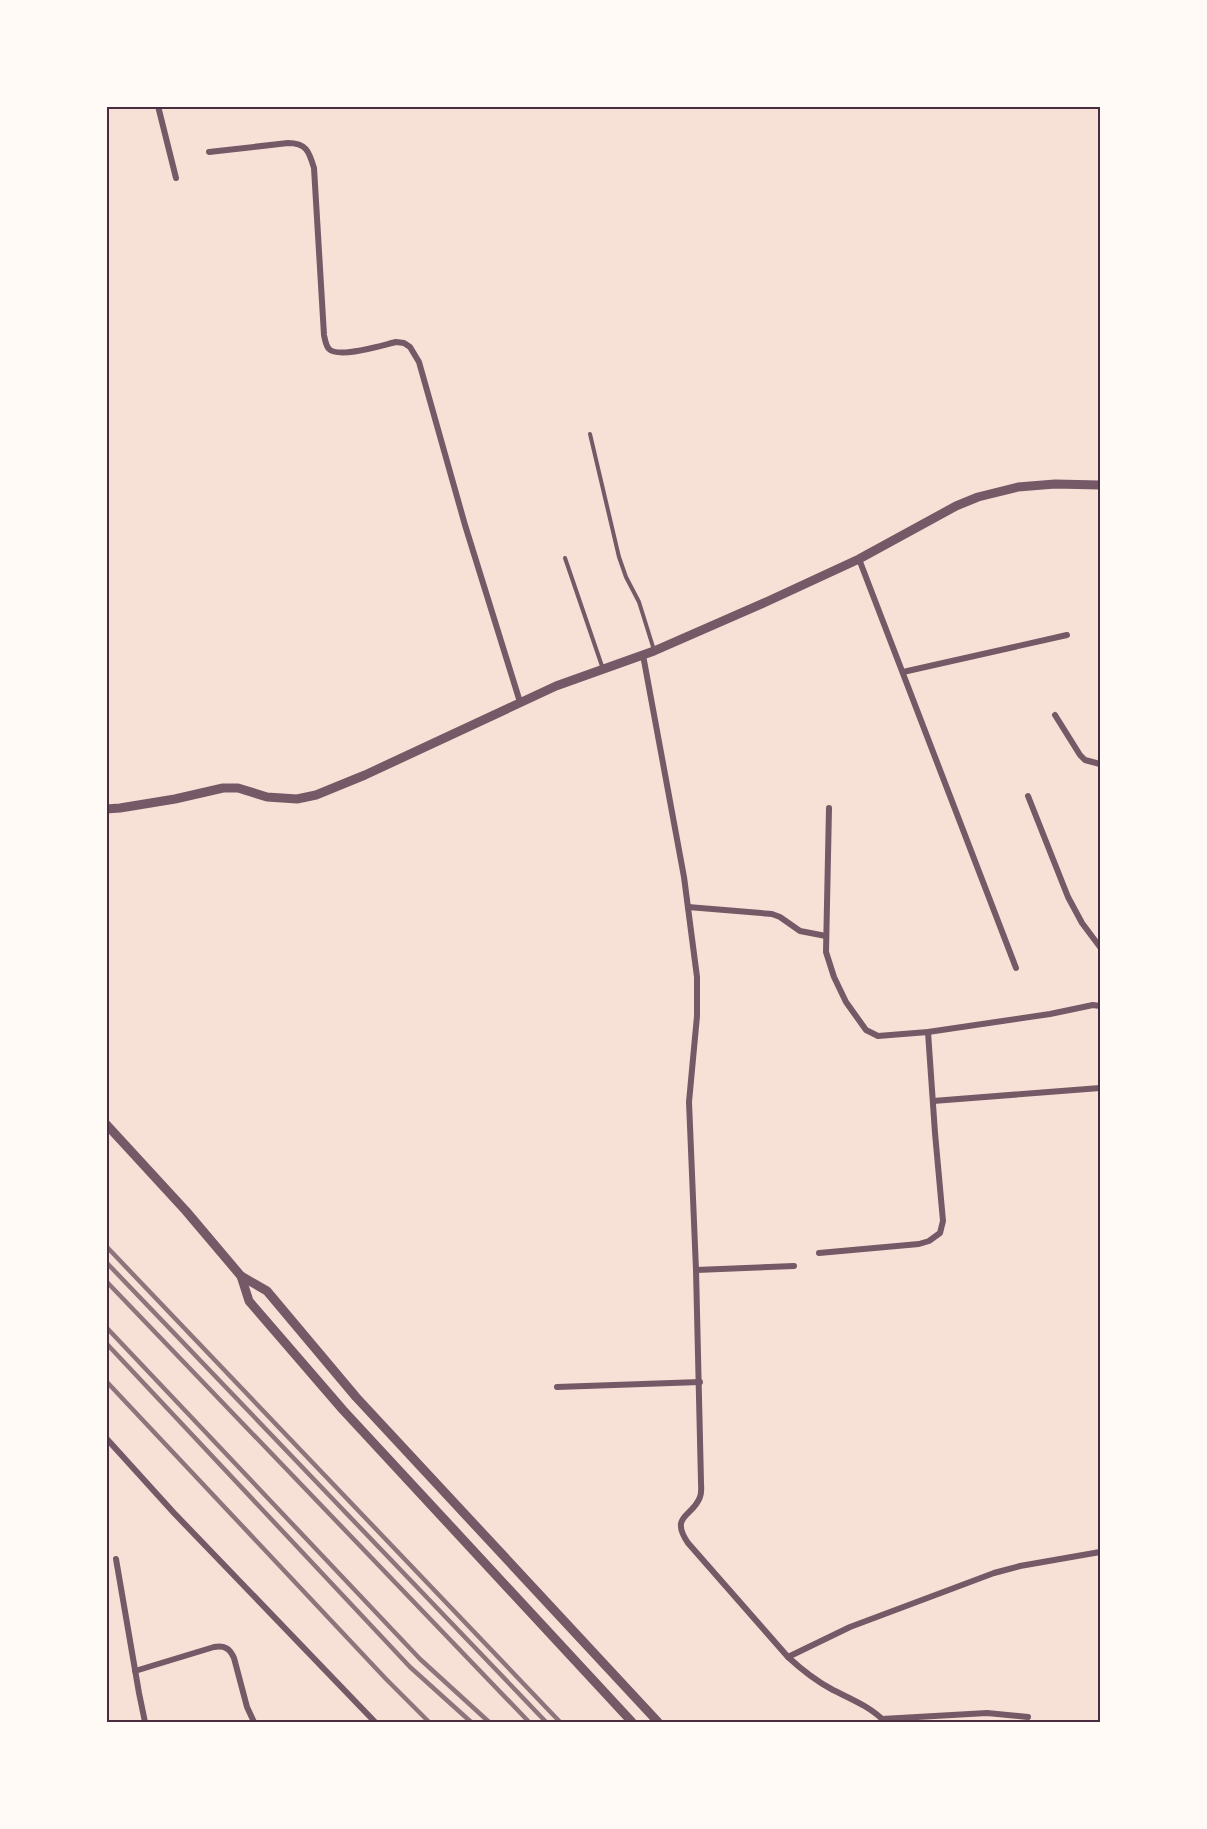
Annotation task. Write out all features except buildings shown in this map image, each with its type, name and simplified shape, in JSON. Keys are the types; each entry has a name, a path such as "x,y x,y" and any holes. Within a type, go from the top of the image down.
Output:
{"street":[{"path":"158,106 176,178"},
{"path":"209,152 288,143 298,143 308,151 314,168 324,335 327,346 329,350 338,353 396,342 404,343 415,353 520,702"},
{"path":"106,808 120,808 175,799 223,788 237,788 267,797 297,799 316,795 365,775 556,686 654,651 766,602 860,559 956,506 978,497 1018,487 1055,484 1101,485"},
{"path":"860,559 1016,969"},
{"path":"903,672 1067,635"},
{"path":"643,655 684,877 697,977 697,1016 689,1102 700,1382 701,1495 682,1520 683,1536 788,1657 815,1680 864,1706 884,1721 987,1713 1028,1717"},
{"path":"1055,715 1080,755 1085,760 1101,764"},
{"path":"1028,796 1068,897 1082,923 1101,947"},
{"path":"829,807 826,952 834,977 846,1002 866,1030 879,1036 928,1032 1050,1014 1093,1005 1101,1006"},
{"path":"688,907 772,914 800,931 826,936"},
{"path":"819,1253 919,1244 929,1241 940,1233 943,1227 928,1032"},
{"path":"933,1101 1101,1088"},
{"path":"106,1125 186,1211 241,1276 267,1291 356,1397 658,1722"},
{"path":"696,1270 794,1266"},
{"path":"241,1276 249,1301 343,1410 632,1722"},
{"path":"557,1387 700,1382"},
{"path":"343,1410 356,1397"},
{"path":"106,1438 174,1513 375,1722"},
{"path":"788,1657 850,1627 994,1573 1020,1566 1101,1552"},
{"path":"116,1559 145,1722"},
{"path":"135,1671 223,1646 231,1652 244,1700 254,1722"}],"lane":[{"path":"590,434 617,550 639,602 654,651"},
{"path":"565,558 603,670"}],"railway":[{"path":"106,1246 560,1722"},
{"path":"106,1262 546,1722"},
{"path":"106,1281 529,1722"},
{"path":"106,1327 420,1659 489,1722"},
{"path":"106,1343 410,1667 471,1722"},
{"path":"106,1381 429,1722"}]}
